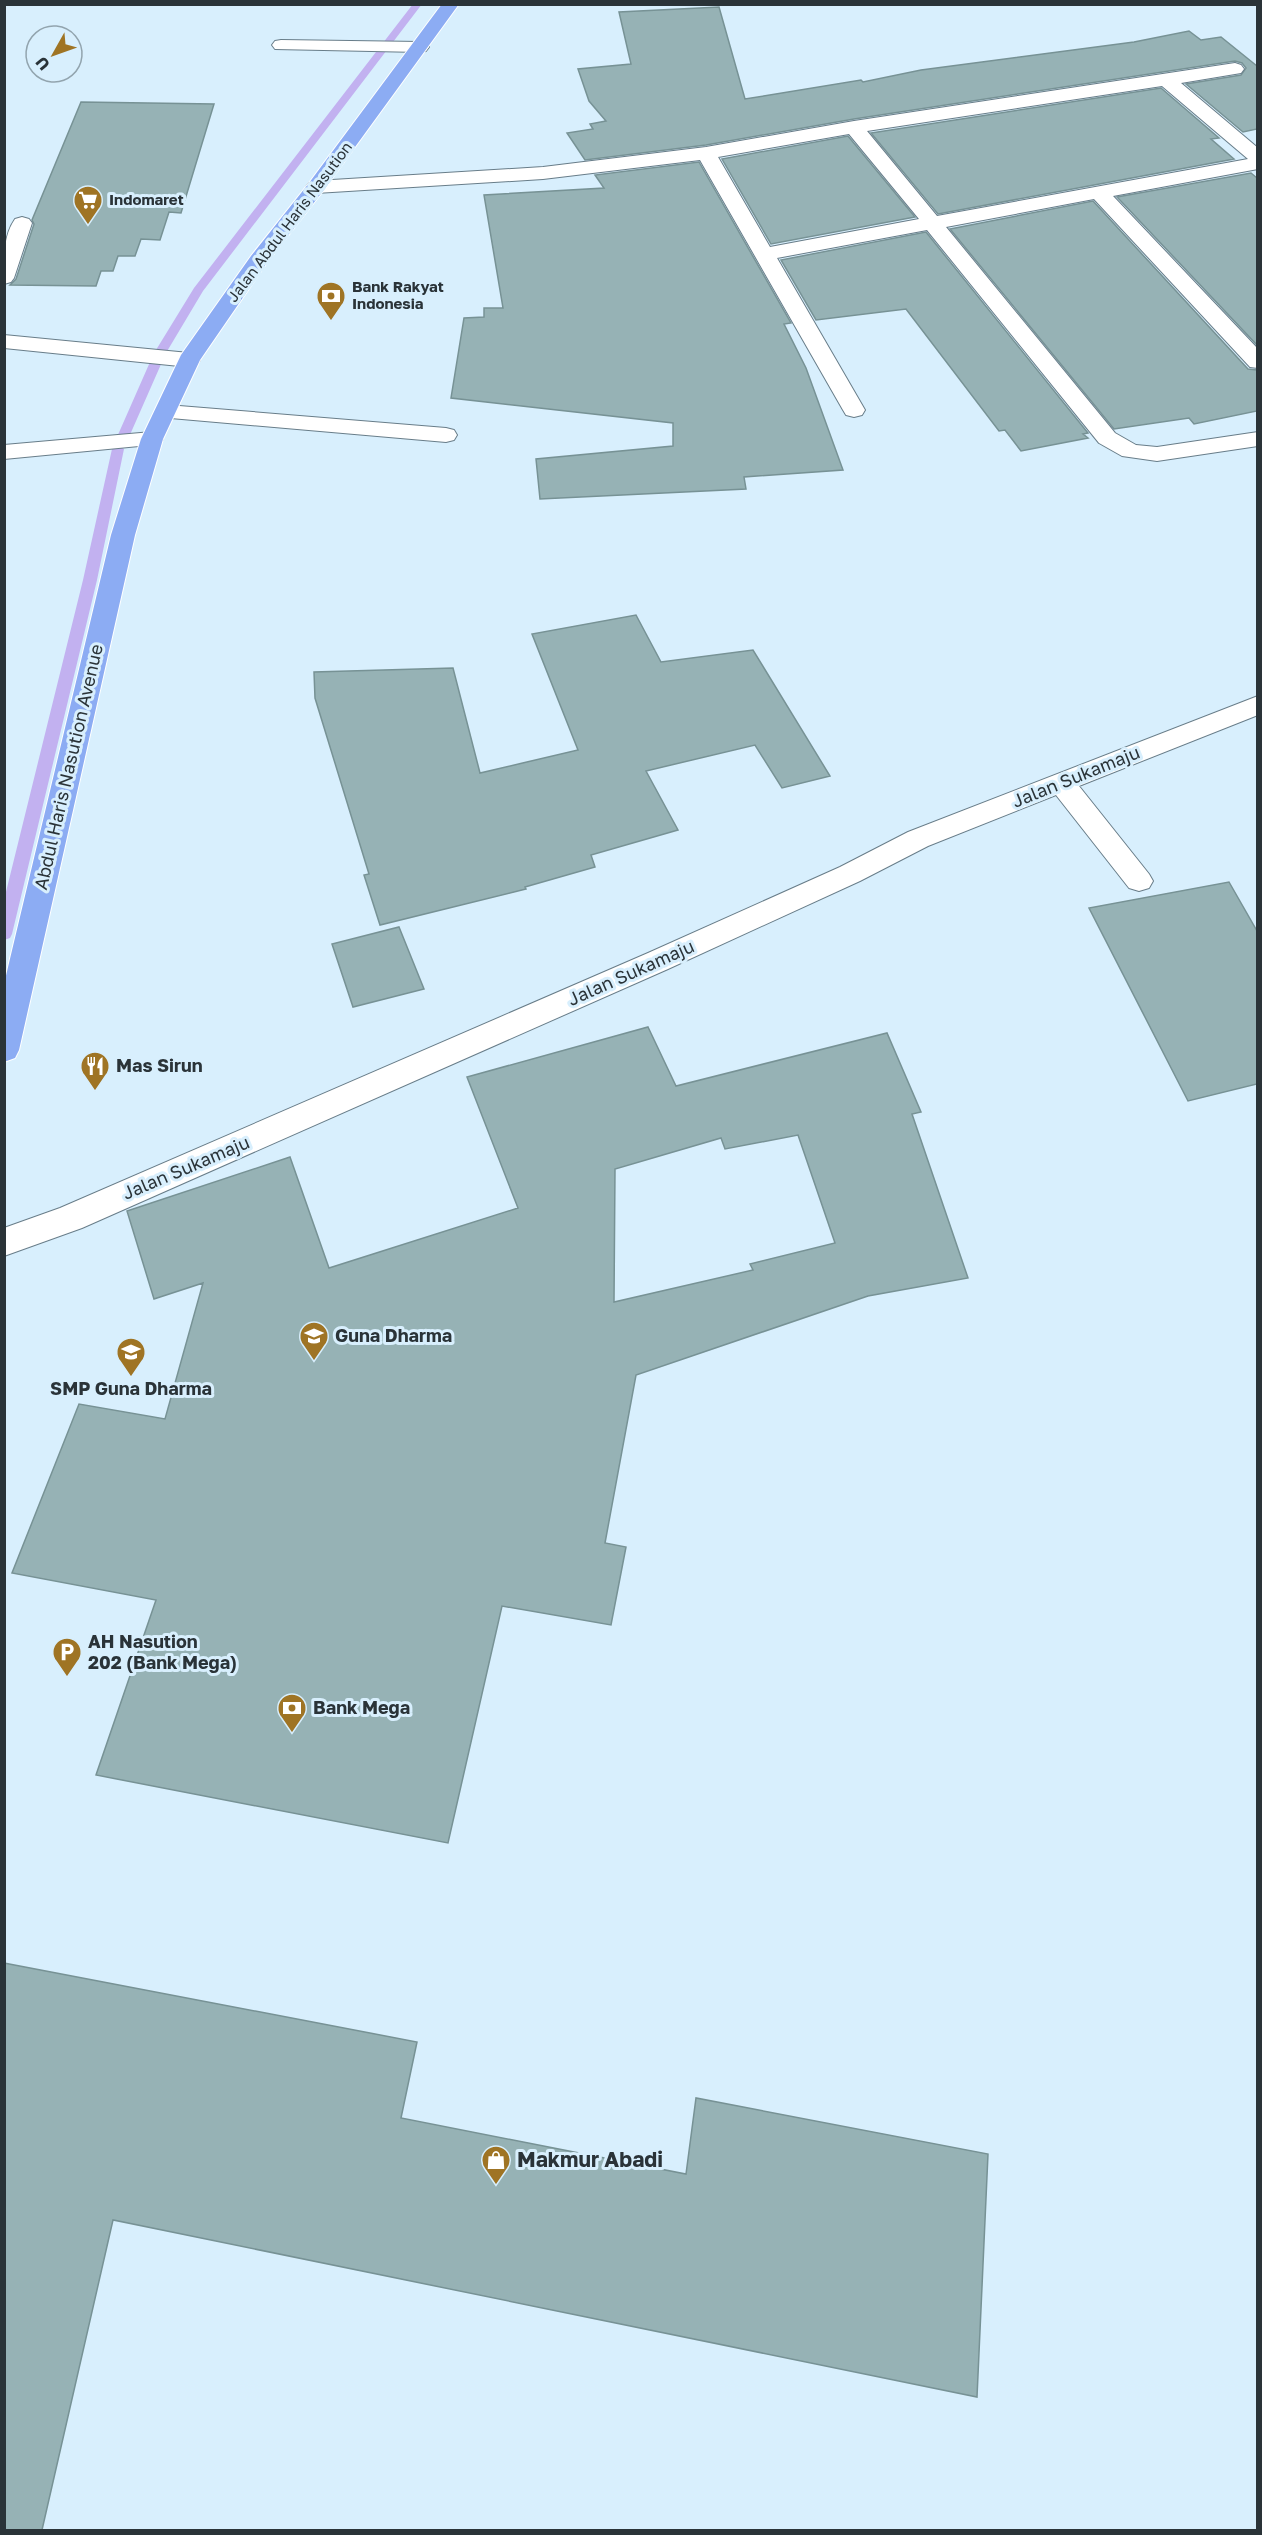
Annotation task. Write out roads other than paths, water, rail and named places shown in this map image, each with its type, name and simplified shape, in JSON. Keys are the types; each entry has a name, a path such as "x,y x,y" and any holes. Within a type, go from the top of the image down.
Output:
{"highway":[{"name":"Jalan Abdul Haris Nasution","path":"138,484 150,447 189,360 258,260 316,187 450,4"},
{"name":"Abdul Haris Nasution Avenue","path":"4,1050 120,546 138,484"}],"street":[{"path":"281,45 420,47"},
{"path":"316,187 543,173 706,153 854,127 1235,69"},
{"path":"1165,79 1257,158"},
{"path":"854,127 1107,438 1130,451 1157,454 1257,439"},
{"path":"706,153 854,410"},
{"path":"764,254 1257,163"},
{"path":"1098,192 1257,362"},
{"path":"4,278 22,222"},
{"path":"4,341 189,360"},
{"path":"167,412 446,435"},
{"path":"4,452 150,447"},
{"name":"Jalan Sukamaju","path":"4,1242 71,1218 680,952 850,874 918,839 1257,705"},
{"path":"1061,783 1138,881"}],"waterway":[{"path":"387,44 418,4"},
{"path":"162,350 198,290 384,47"},
{"path":"123,437 156,362"},
{"path":"4,934 90,580 118,449"}],"place":[{"name":"Indomaret","path":"88,226"},
{"name":"Bank Rakyat Indonesia","path":"331,322"},
{"name":"Mas Sirun","path":"95,1092"},
{"name":"Guna Dharma","path":"314,1362"},
{"name":"SMP Guna Dharma","path":"131,1378"},
{"name":"AH Nasution 202 (Bank Mega)","path":"67,1678"},
{"name":"Bank Mega","path":"292,1734"},
{"name":"Makmur Abadi","path":"496,2186"}]}
